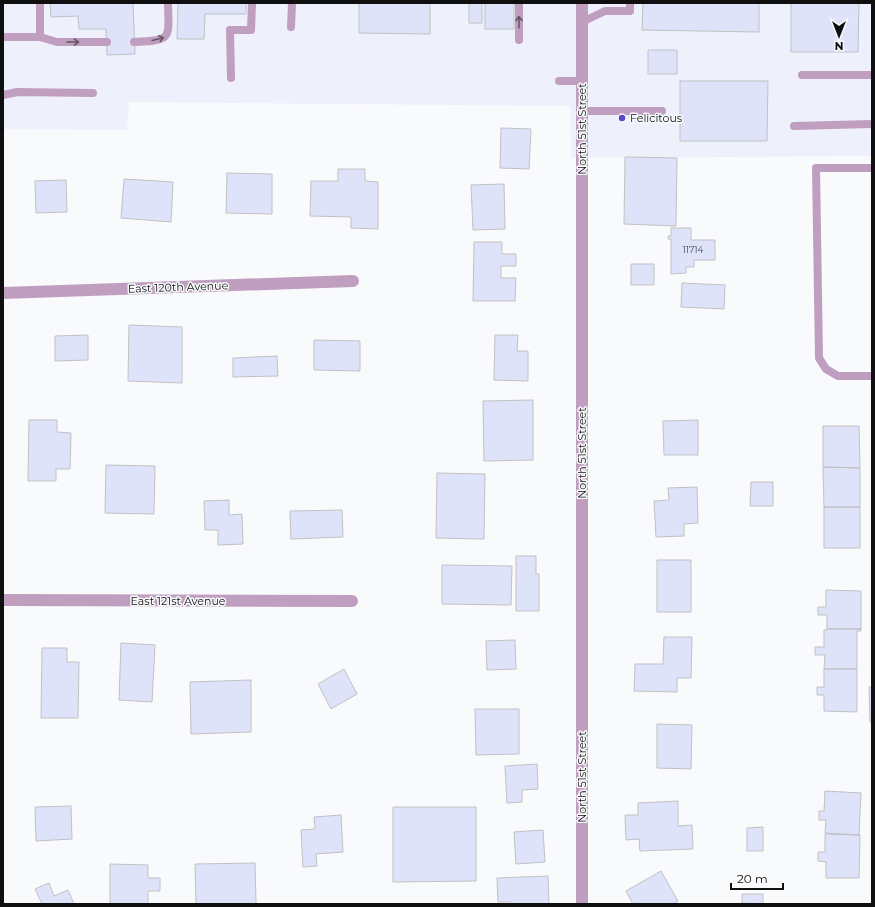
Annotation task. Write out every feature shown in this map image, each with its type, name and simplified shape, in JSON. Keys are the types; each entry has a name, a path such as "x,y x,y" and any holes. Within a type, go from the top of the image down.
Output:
{"street":[{"name":"North 51st Street","path":"582,3 582,904"},
{"name":"East 120th Avenue","path":"3,293 353,281"},
{"name":"East 121st Avenue","path":"3,600 352,601"}],"lane":[{"path":"40,3 40,37"},
{"path":"134,42 157,41 164,38 168,32 168,3"},
{"path":"231,78 230,30 251,30 252,3"},
{"path":"291,27 292,3"},
{"path":"519,40 520,3"},
{"path":"582,22 605,11 630,11 630,3"},
{"path":"3,37 40,37 57,42 107,42"},
{"path":"802,75 872,75"},
{"path":"559,80 582,81"},
{"path":"3,95 16,92 93,93"},
{"path":"581,111 662,111"},
{"path":"794,126 872,124"},
{"path":"872,168 816,168 819,358 826,369 838,376 872,376"}],"shaded area":[{"path":"3,3 872,3 872,156 571,158 570,106 129,102 127,130 3,129"}],"building":[{"path":"50,3 133,3 135,54 107,55 106,29 79,29 78,16 51,17"},
{"path":"178,3 246,3 246,14 205,14 204,39 177,39"},
{"path":"359,3 430,3 430,34 359,33"},
{"path":"469,3 482,3 482,23 469,23"},
{"path":"485,3 514,3 514,29 485,29"},
{"path":"643,3 759,3 759,32 642,30"},
{"path":"791,3 859,3 858,52 791,52"},
{"path":"648,50 677,50 677,74 648,74"},
{"path":"680,81 768,81 767,141 680,141"},
{"path":"501,128 531,129 529,169 500,168"},
{"path":"625,157 677,158 676,226 624,224"},
{"path":"338,169 365,169 365,181 378,182 378,229 351,228 351,217 310,216 311,181 338,181"},
{"path":"227,173 272,174 272,214 226,213"},
{"path":"124,179 173,182 171,222 121,218"},
{"path":"66,180 67,212 36,213 35,181"},
{"path":"504,184 505,229 473,230 471,185"},
{"path":"671,228 691,228 691,240 715,240 715,260 694,260 694,267 686,267 686,273 671,274 671,239 668,239 668,236 671,236"},
{"path":"474,242 502,242 502,254 516,254 516,266 501,266 501,278 516,278 515,301 473,301"},
{"path":"631,264 654,264 654,285 631,285"},
{"path":"682,283 725,285 724,309 681,307"},
{"path":"129,325 182,327 182,383 128,381"},
{"path":"88,335 88,360 55,361 55,336"},
{"path":"495,335 518,335 517,351 528,351 528,381 494,380"},
{"path":"314,340 360,341 360,371 314,370"},
{"path":"277,356 278,376 233,377 233,358"},
{"path":"533,400 533,460 484,461 483,401"},
{"path":"29,420 57,420 57,432 71,433 70,469 56,469 56,481 28,481"},
{"path":"698,420 698,455 664,455 663,421"},
{"path":"823,426 859,426 860,468 823,467"},
{"path":"106,465 155,466 154,514 105,513"},
{"path":"823,467 860,468 860,507 824,507"},
{"path":"437,473 485,474 484,539 436,538"},
{"path":"751,482 773,482 773,506 750,506"},
{"path":"697,487 698,523 684,524 684,536 656,537 654,501 669,500 668,488"},
{"path":"229,500 229,515 242,514 243,544 218,545 218,530 205,530 204,501"},
{"path":"824,507 860,507 860,548 824,548"},
{"path":"342,510 343,537 291,539 290,511"},
{"path":"516,556 536,556 536,574 539,574 539,611 516,611"},
{"path":"657,560 691,560 691,612 657,612"},
{"path":"442,565 512,566 511,605 442,604"},
{"path":"826,590 861,591 861,629 827,629 827,615 818,615 818,607 826,607"},
{"path":"861,629 861,631 857,631 857,669 824,669 825,655 815,655 815,647 824,647 824,630"},
{"path":"664,637 692,637 691,678 677,678 677,692 634,691 635,664 663,664"},
{"path":"515,640 516,669 487,670 486,641"},
{"path":"121,643 155,645 152,702 119,700"},
{"path":"42,648 67,648 67,662 79,662 78,718 41,718"},
{"path":"344,669 357,694 331,709 318,684"},
{"path":"824,669 857,669 857,712 824,711 824,695 817,695 817,687 824,687"},
{"path":"251,680 251,732 191,734 190,682"},
{"path":"869,687 872,687 872,722 870,722"},
{"path":"475,709 519,709 519,754 476,755"},
{"path":"657,724 692,725 691,769 657,768"},
{"path":"537,764 538,789 522,790 522,802 507,803 505,766"},
{"path":"825,791 861,793 859,835 825,833 826,820 819,820 819,811 824,811"},
{"path":"678,801 678,826 692,825 693,849 640,851 639,839 626,840 625,815 638,815 638,803"},
{"path":"71,806 72,839 36,841 35,807"},
{"path":"393,807 476,807 476,881 393,882"},
{"path":"341,815 343,852 316,854 317,866 303,867 301,830 315,829 314,817"},
{"path":"763,827 763,851 747,851 747,828"},
{"path":"543,830 545,862 516,864 514,832"},
{"path":"825,834 860,835 859,878 826,878 826,862 818,861 818,852 825,852"},
{"path":"255,863 256,904 196,904 195,864"},
{"path":"110,864 148,865 148,878 160,878 160,891 148,891 148,904 110,904"},
{"path":"661,871 678,901 673,904 633,904 626,891"},
{"path":"548,876 549,904 511,904 511,902 498,902 497,878"},
{"path":"49,883 54,896 68,890 74,904 42,904 35,889"},
{"path":"742,894 763,894 763,904 742,903"}],"place":[{"name":"Felicitous","path":"622,118"}]}
